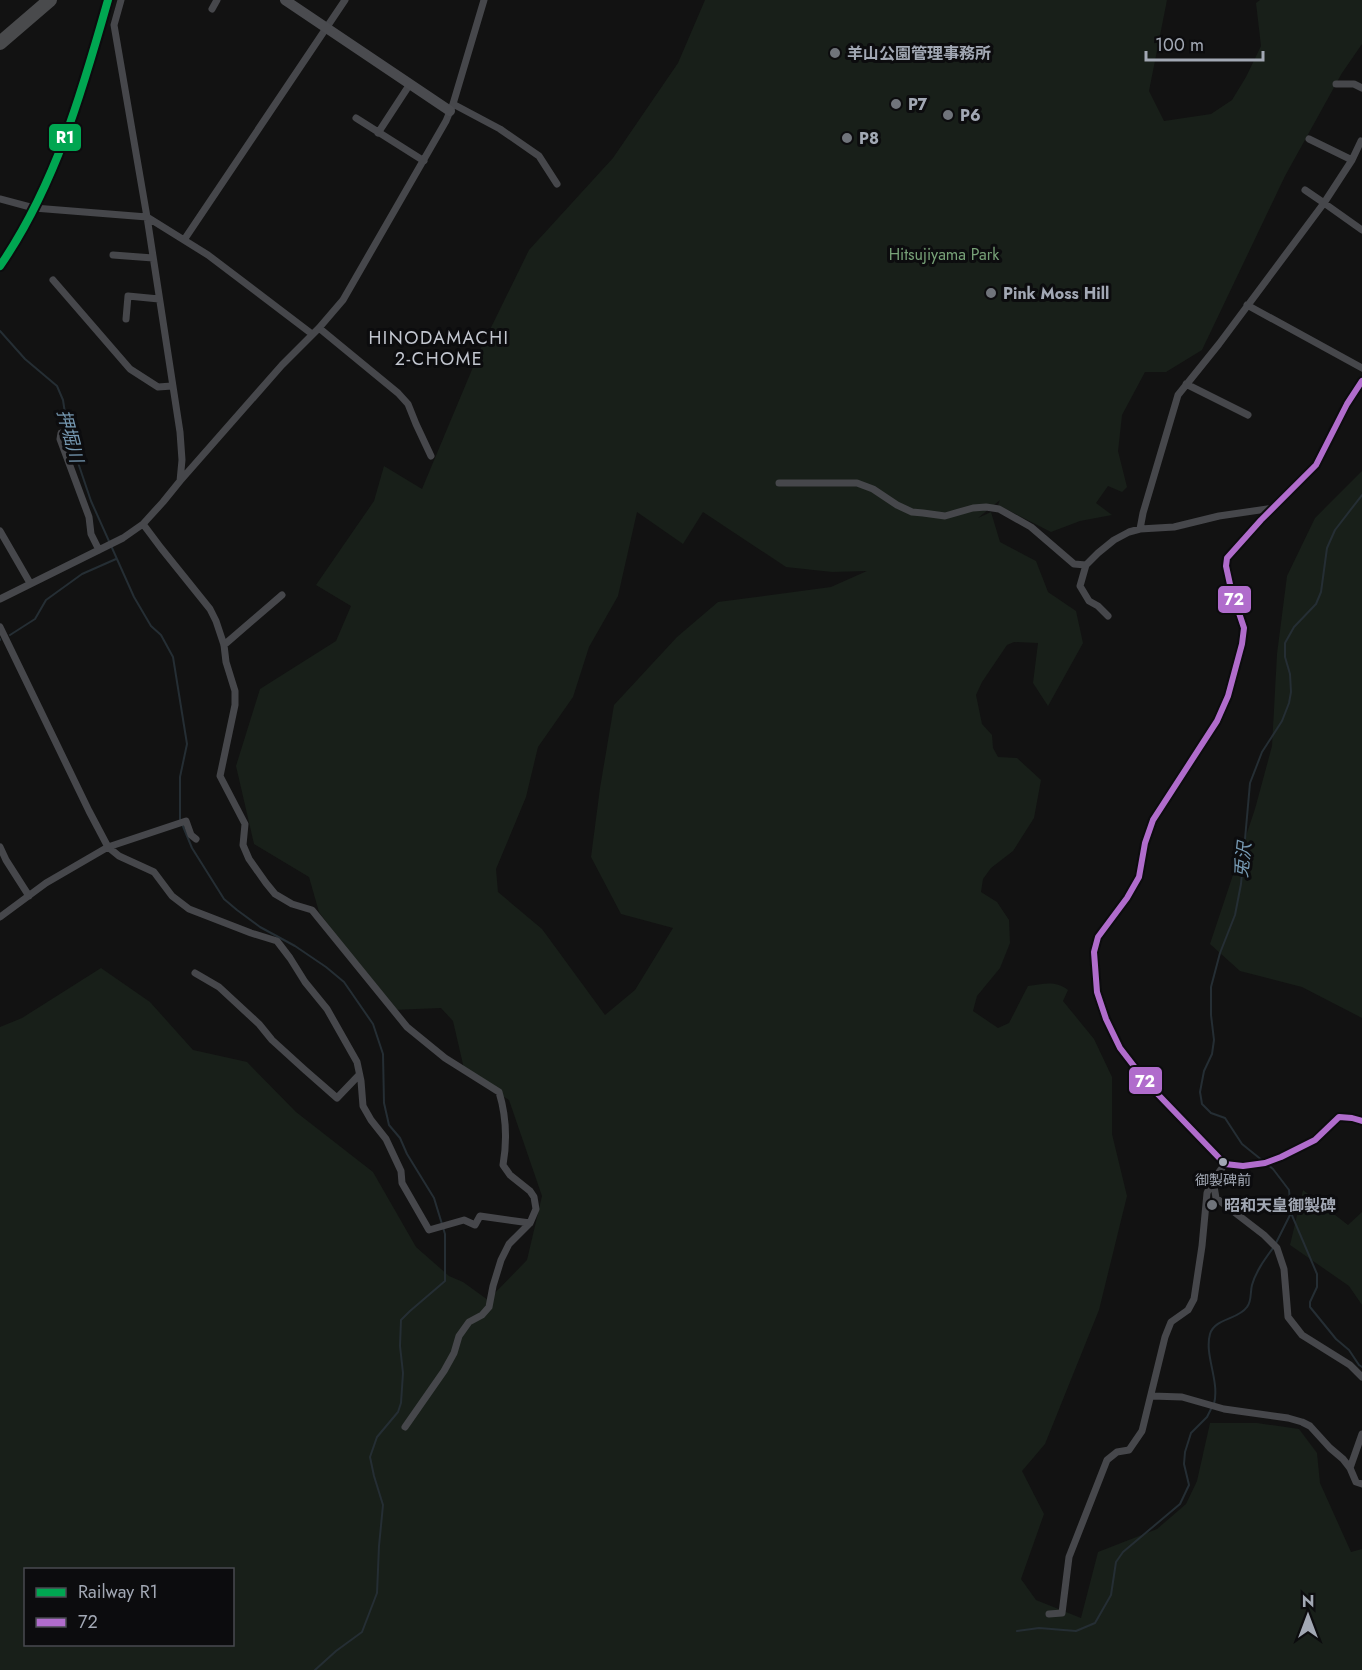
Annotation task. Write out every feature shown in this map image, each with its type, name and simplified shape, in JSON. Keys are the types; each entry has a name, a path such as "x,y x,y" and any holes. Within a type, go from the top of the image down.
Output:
{"highway":[{"path":"0,43 50,0"}],"street":[{"path":"121,0 114,24 180,432 182,460 180,481"},
{"path":"213,9 217,0"},
{"path":"285,0 410,84 500,129 539,156 557,184"},
{"path":"184,240 345,0"},
{"path":"0,599 123,538 143,524 282,365 343,300 424,161 452,107 484,0"},
{"path":"378,132 410,84"},
{"path":"1336,84 1354,84 1362,88"},
{"path":"356,118 424,161"},
{"path":"1309,139 1352,160"},
{"path":"1140,529 1178,395 1324,203 1352,160 1361,141"},
{"path":"1305,190 1362,230"},
{"path":"0,199 34,208 147,217 208,255 312,334"},
{"path":"113,255 153,258"},
{"path":"53,280 130,369 158,387 172,386"},
{"path":"126,319 128,296 159,299"},
{"path":"1247,305 1362,368"},
{"path":"319,328 398,393 408,404 431,456"},
{"path":"1362,381 1347,404 1316,465 1227,558 1226,566 1231,589 1244,628 1228,696 1217,721 1153,820 1145,843 1139,877 1127,898 1098,937 1094,951 1097,992 1106,1019 1120,1048 1147,1083 1225,1164 1243,1166 1265,1163 1316,1140 1339,1117 1362,1121"},
{"path":"1186,384 1248,415"},
{"path":"74,432 63,433 60,439 89,517 91,534 99,550"},
{"path":"779,483 856,483 873,489 912,512 945,516 973,508 999,509 1031,527 1074,564 1086,565"},
{"path":"1108,616 1089,601 1080,586 1086,565 1114,540 1140,529 1174,527 1219,516 1274,508"},
{"path":"143,524 210,609 224,645 226,662 235,691 235,705 220,776 245,824 243,845 249,859 275,894 292,904 312,910 407,1027 445,1058 499,1092 503,1104 506,1150 503,1166 510,1176 530,1191 534,1197 536,1209 530,1223 509,1244 501,1260 489,1307 482,1315 469,1322 459,1336 454,1353 444,1371 405,1427"},
{"path":"0,531 30,584"},
{"path":"224,645 282,595"},
{"path":"0,627 108,847 119,856 154,872 172,896 189,909 277,941 327,1009 357,1062 363,1106 387,1139 401,1171 402,1183 429,1230 464,1220 475,1225 480,1216 530,1223"},
{"path":"0,916 46,883 108,847 186,821 191,835 196,839"},
{"path":"0,847 29,896"},
{"path":"195,973 219,987 259,1024 272,1040 337,1098 359,1075"},
{"path":"1049,1614 1062,1613 1070,1557 1107,1460 1117,1452 1129,1450 1142,1431 1165,1337 1171,1322 1188,1310 1194,1299 1207,1194 1213,1180 1225,1164"},
{"path":"1213,1180 1216,1198 1264,1235 1277,1248 1284,1269 1288,1317 1302,1335 1350,1365 1362,1377"},
{"path":"1152,1396 1182,1397 1231,1411 1288,1418 1302,1422 1310,1426 1350,1468 1356,1482 1362,1484"},
{"path":"1350,1468 1362,1434"}],"green space":[{"name":"Hitsujiyama Park","path":"705,0 1167,0 1149,91 1164,121 1211,114 1232,100 1261,46 1256,3 1260,0 1362,0 1362,44 1342,73 1285,176 1202,350 1166,372 1145,372 1122,415 1118,451 1127,487 1122,492 1108,486 1096,503 1112,515 1080,521 1051,532 998,505 1000,500 978,518 991,512 1000,542 1036,561 1048,592 1076,611 1083,643 1048,706 1033,683 1038,643 1014,642 1007,645 976,695 982,724 992,735 993,748 998,757 1017,758 1041,780 1034,818 1013,851 991,868 983,879 981,892 997,902 1009,920 1010,943 1000,968 977,996 973,1011 998,1028 1009,1023 1028,986 1054,984 1068,990 1063,1001 1094,1039 1112,1077 1112,1134 1127,1196 1099,1310 1045,1444 1022,1471 1044,1514 1021,1579 1036,1600 1081,1618 1098,1552 1157,1529 1186,1504 1197,1481 1210,1423 1257,1423 1299,1429 1317,1453 1320,1483 1351,1552 1362,1549 1362,1670 0,1670 0,1027 22,1018 101,968 150,1002 193,1050 247,1062 296,1112 373,1172 416,1247 449,1276 463,1282 488,1300 527,1260 542,1196 509,1100 465,1073 453,1021 441,1008 392,1010 319,912 309,877 254,844 236,766 260,689 336,641 351,606 316,585 374,501 384,466 422,489 481,348 529,250 613,158 678,63","holes":["637,512 683,544 703,512 786,567 832,572 867,571 831,587 718,602 677,637 614,705 591,857 621,914 673,928 635,990 605,1015 542,929 498,892 496,869 526,797 538,747 573,697 589,647 618,596"]},
{"path":"1362,471 1362,1018 1302,987 1240,971 1210,944 1255,809 1272,746 1277,654 1287,576 1315,518"},
{"path":"1303,1190 1348,1225 1362,1212 1362,1305 1349,1286 1290,1245"}],"waterway":[{"name":"押堀川","path":"0,331 25,359 57,386 63,400 68,433 91,501 134,597 151,626 161,635 173,657 187,744 180,777 180,819 192,848 224,899 260,927 295,946 344,982 373,1024 383,1054 384,1103 389,1125 400,1138 434,1198 445,1234 445,1281 401,1320 400,1346 403,1373 401,1403 398,1412 377,1437 370,1457 383,1505 377,1593 362,1632 315,1670"},
{"name":"兎沢","path":"1263,1161 1242,1144 1225,1118 1211,1113 1202,1104 1200,1092 1214,1040 1211,987 1220,953 1235,915 1241,884 1250,783 1262,752 1282,721 1289,703 1290,674 1285,657 1285,643 1294,627 1316,604 1321,592 1327,548 1335,530 1362,495"},
{"path":"10,635 35,619 46,600 82,574 116,559"},
{"path":"1267,1164 1289,1190 1291,1213 1317,1274 1317,1287 1310,1307 1362,1367"},
{"path":"1276,1243 1291,1213"},
{"path":"1214,1404 1215,1386 1209,1351 1210,1334 1217,1325 1247,1307 1256,1275 1273,1248"},
{"path":"1017,1631 1039,1628 1076,1631 1095,1623 1111,1595 1116,1562 1123,1552 1180,1504 1189,1485 1184,1464 1191,1433 1207,1417 1211,1409"}],"rail line":[{"name":"R1","path":"0,266 36,204 65,138 108,0"}],"transit line":[{"name":"72","path":"1362,381 1347,404 1316,465 1227,558 1226,566 1231,589 1244,628 1228,696 1217,721 1153,820 1145,843 1139,877 1127,898 1098,937 1094,952 1097,992 1106,1019 1120,1048 1147,1083 1225,1164 1243,1166 1265,1163 1315,1140 1339,1117 1362,1121"}],"place":[{"name":"羊山公園管理事務所","path":"835,53"},
{"name":"P7","path":"896,104"},
{"name":"P6","path":"948,115"},
{"name":"P8","path":"847,138"},
{"name":"Pink Moss Hill","path":"991,293"},
{"name":"御製碑前","path":"1223,1162"},
{"name":"昭和天皇御製碑","path":"1212,1205"}],"district":[{"name":"HINODAMACHI 2-CHOME","path":"439,348"}]}
